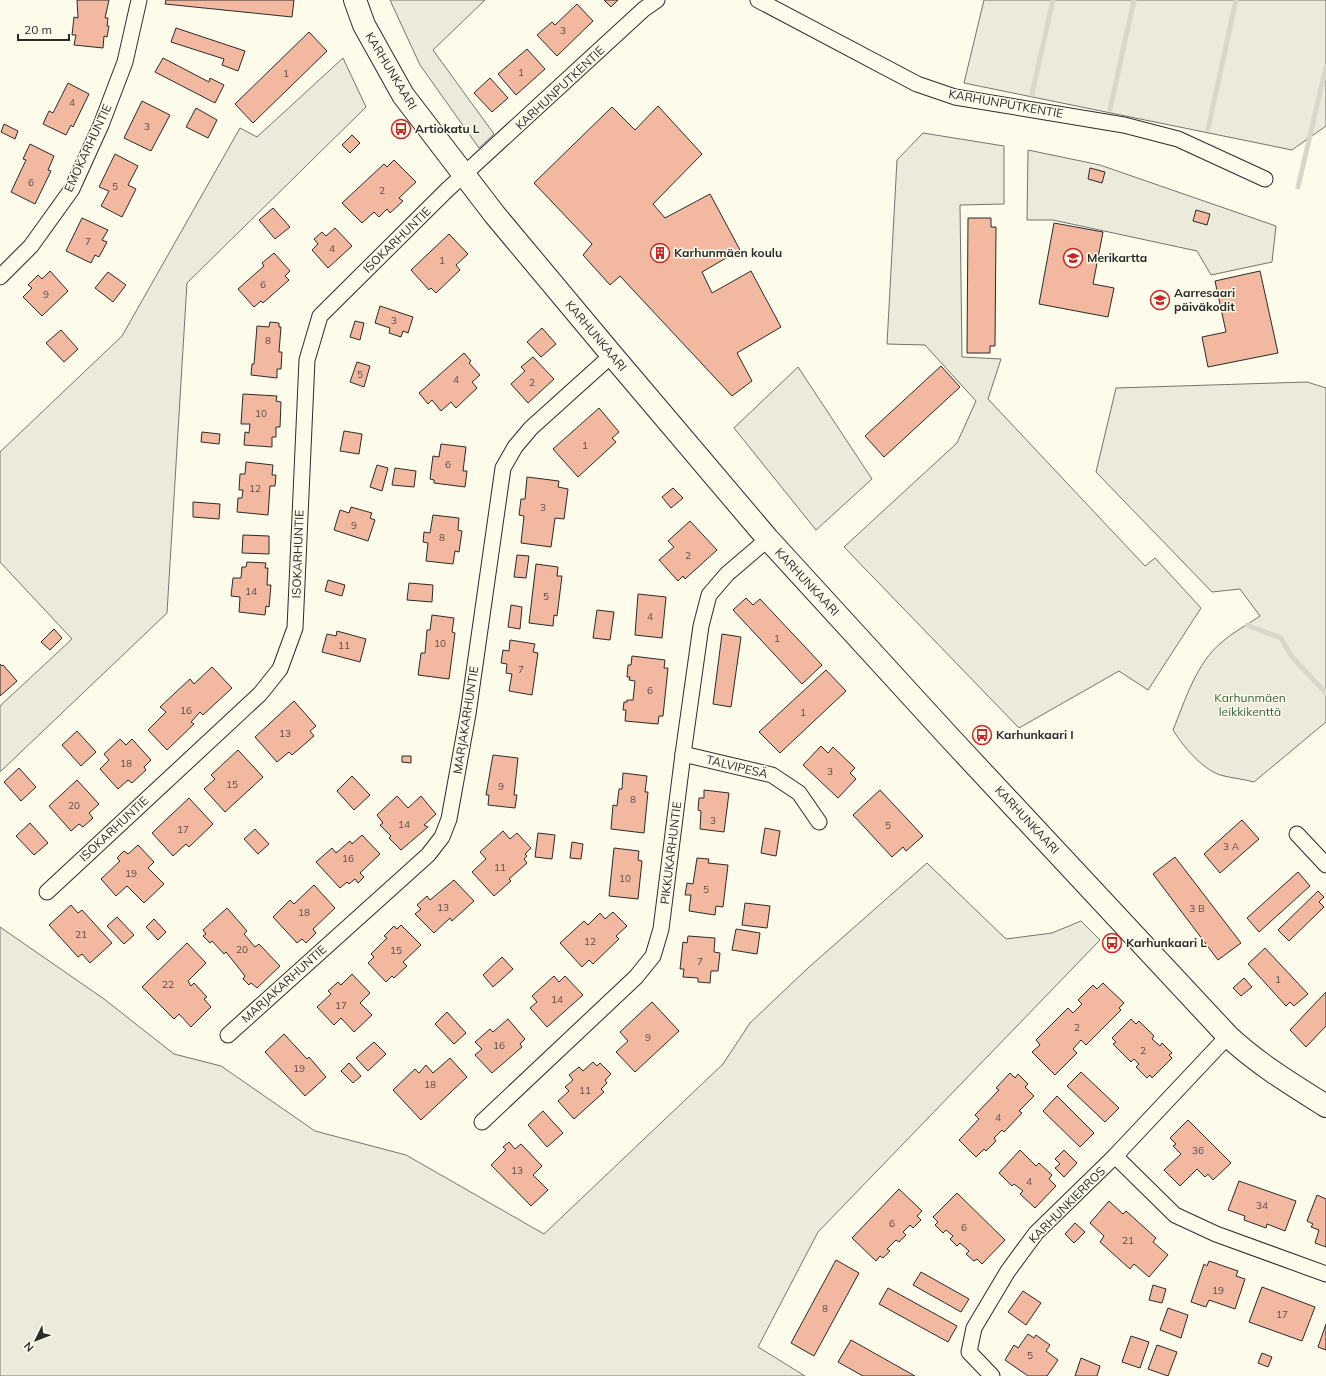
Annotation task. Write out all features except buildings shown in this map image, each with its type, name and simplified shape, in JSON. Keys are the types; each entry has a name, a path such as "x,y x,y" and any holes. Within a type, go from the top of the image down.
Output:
{"street":[{"name":"EMOKARHUNTIE","path":"0,277 31,246 72,188 102,125 125,62 139,0"},
{"name":"KARHUNKAARI","path":"355,0 364,26 403,96 464,176 612,355 768,539 1228,1036 1250,1056 1274,1074 1326,1106"},
{"name":"KARHUNPUTKENTIE","path":"464,176 644,9 657,0"},
{"name":"KARHUNPUTKENTIE","path":"758,0 917,84 955,97 1124,125 1178,139 1265,180"},
{"name":"ISOKARHUNTIE","path":"47,892 260,694 280,669 295,628 307,360 320,316 464,176"},
{"name":"MARJAKARHUNTIE","path":"228,1035 428,855 442,837 449,819 468,714 503,468 515,447 531,428 612,355"},
{"name":"PIKKUKARHUNTIE","path":"482,1122 636,977 653,956 661,929 701,626 709,595 727,574 768,539"},
{"name":"TALVIPESÄ","path":"683,754 772,775 799,793 819,822"},
{"path":"1297,834 1326,864"},
{"name":"KARHUNKIERROS","path":"992,1376 969,1352 974,1328 1008,1271 1036,1233 1115,1156 1228,1036"},
{"name":"KARHUNKIERROS","path":"1115,1156 1176,1215 1216,1234 1326,1274"}],"green space":[{"path":"390,0 485,0 433,50 494,134 479,148 420,65"},
{"path":"984,0 1326,0 1326,126 1292,150 964,83"},
{"path":"343,58 366,107 187,283 167,613 0,772 0,706 72,639 0,562 0,452 122,336 240,128 257,137"},
{"path":"923,133 1004,146 1004,204 960,205 962,357 1001,359 988,399 1145,566 1155,558 1201,608 1148,690 1119,671 1019,728 844,547 957,443 976,401 925,345 887,344 897,160"},
{"name":"Karhunmäen leikkikenttä","path":"1307,382 1326,388 1326,722 1254,782 1220,775 1213,772 1193,756 1173,730 1192,683 1205,661 1226,638 1260,616 1240,589 1212,592 1096,472 1116,388"},
{"path":"927,863 1006,939 1052,933 1081,921 1100,940 818,1232 758,1347 805,1376 0,1376 0,927 104,999 174,1054 221,1066 315,1131 406,1155 544,1234 723,1064 750,1023 808,968"}],"shaded area":[{"path":"1028,150 1100,165 1276,226 1272,262 1211,275 1197,251 1053,220 1027,220"},
{"path":"798,367 872,479 816,530 734,428"}],"waterway":[{"path":"1032,94 1053,0"},
{"path":"1110,109 1134,0"},
{"path":"1208,129 1236,0"},
{"path":"1298,187 1326,67"},
{"path":"1247,625 1281,638 1292,657 1326,693"}],"place":[{"name":"Artiokatu L","path":"401,129"},
{"name":"Karhunmäen koulu","path":"660,253"},
{"name":"Merikartta","path":"1073,258"},
{"name":"Aarresaari päiväkodit","path":"1160,300"},
{"name":"Karhunkaari I","path":"982,735"},
{"name":"Karhunkaari L","path":"1112,943"}]}
